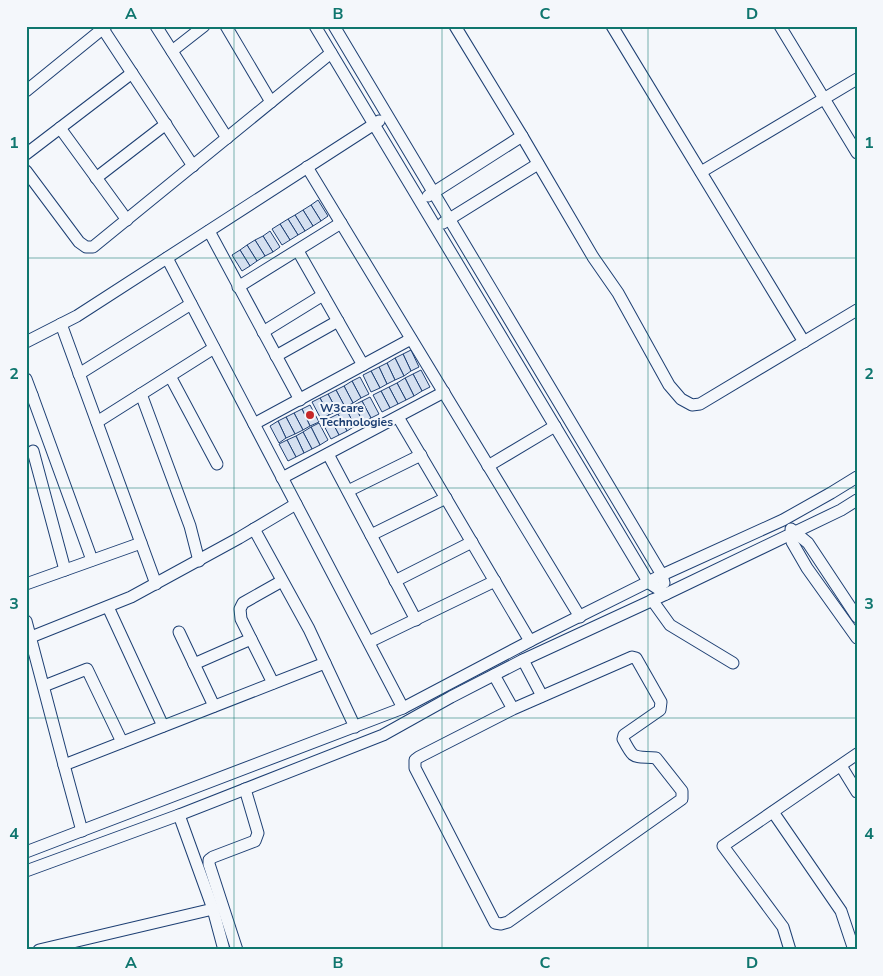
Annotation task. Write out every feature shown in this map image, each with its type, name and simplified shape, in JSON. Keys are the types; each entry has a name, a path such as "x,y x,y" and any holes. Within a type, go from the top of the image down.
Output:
{"street":[{"path":"156,26 227,138"},
{"path":"172,51 204,26"},
{"path":"226,26 271,102"},
{"path":"315,26 649,583 666,594"},
{"path":"334,26 662,575 666,594"},
{"path":"455,26 593,257 618,293 669,385 681,399 692,405 700,404 857,310"},
{"path":"462,26 466,45"},
{"path":"612,26 804,342"},
{"path":"780,26 857,153"},
{"path":"27,88 104,28 193,166"},
{"path":"26,171 79,242 86,247 93,247 331,53"},
{"path":"26,154 132,73"},
{"path":"701,172 857,79"},
{"path":"26,342 77,316 387,116"},
{"path":"96,178 166,124"},
{"path":"60,128 127,220"},
{"path":"420,201 522,136"},
{"path":"436,228 538,164"},
{"path":"307,167 580,617"},
{"path":"238,287 342,223"},
{"path":"209,231 300,400"},
{"path":"298,251 363,365"},
{"path":"167,258 403,708"},
{"path":"263,332 323,295"},
{"path":"79,374 191,304"},
{"path":"276,356 338,321"},
{"path":"61,324 156,584"},
{"path":"254,424 411,339"},
{"path":"97,422 214,348"},
{"path":"170,376 217,464"},
{"path":"26,379 29,396 50,444 92,560"},
{"path":"282,478 444,392"},
{"path":"141,394 190,526 199,561"},
{"path":"398,417 530,641"},
{"path":"488,466 555,426"},
{"path":"50,444 30,452 65,570"},
{"path":"328,454 416,620"},
{"path":"348,491 420,455"},
{"path":"26,852 403,708 530,641 662,575 783,520 857,477"},
{"path":"371,535 446,498"},
{"path":"26,871 179,815 383,735 523,660 666,594 857,500"},
{"path":"29,638 108,607 156,584 254,530 296,504"},
{"path":"783,520 793,532 808,543 857,617"},
{"path":"254,530 309,629 356,727"},
{"path":"793,532 792,542 807,568 857,638"},
{"path":"395,581 472,542"},
{"path":"26,584 141,543"},
{"path":"273,683 241,619 240,609 243,603 282,581"},
{"path":"369,642 495,581"},
{"path":"652,600 670,625 734,663"},
{"path":"108,607 163,726"},
{"path":"26,621 82,831"},
{"path":"179,632 214,706"},
{"path":"194,664 251,639"},
{"path":"632,656 636,658 662,702 662,706 660,710 624,734 623,739 631,754 656,758 682,791 682,799 508,922 501,924 495,922 414,768 415,760 542,696 632,656"},
{"path":"523,660 542,696"},
{"path":"64,765 325,664"},
{"path":"44,686 87,669 122,742"},
{"path":"494,675 513,709"},
{"path":"790,950 783,927 723,846 857,754"},
{"path":"840,766 857,792"},
{"path":"236,950 208,864 212,858 255,841 257,837 258,833 245,789"},
{"path":"773,812 841,911 854,950"},
{"path":"179,815 213,909 224,950"},
{"path":"40,950 213,909"}],"building":[{"path":"318,200 328,216 321,221 311,205"},
{"path":"311,205 321,221 313,226 303,210"},
{"path":"303,210 313,226 305,231 295,215"},
{"path":"295,215 305,231 298,235 288,219"},
{"path":"288,219 298,235 290,240 280,224"},
{"path":"280,224 290,240 282,245 272,229"},
{"path":"270,231 280,247 273,252 263,236"},
{"path":"263,236 273,252 265,256 255,240"},
{"path":"255,240 265,256 257,261 247,245"},
{"path":"247,245 257,261 250,266 240,250"},
{"path":"240,250 250,266 242,271 232,255"},
{"path":"411,350 419,367 411,371 403,354"},
{"path":"403,354 411,371 404,376 395,358"},
{"path":"395,358 404,376 395,380 387,363"},
{"path":"387,363 395,380 387,384 379,367"},
{"path":"379,367 387,384 380,388 371,371"},
{"path":"421,370 430,387 422,391 413,374"},
{"path":"371,371 380,388 371,392 363,375"},
{"path":"413,374 422,391 414,396 405,378"},
{"path":"360,377 369,394 361,398 352,381"},
{"path":"405,378 414,396 406,400 397,383"},
{"path":"352,381 361,398 353,403 344,386"},
{"path":"397,383 406,400 398,404 389,387"},
{"path":"344,386 353,403 345,407 336,390"},
{"path":"389,387 398,404 390,408 381,391"},
{"path":"336,390 345,407 337,411 328,394"},
{"path":"381,391 390,408 382,412 373,395"},
{"path":"328,394 337,411 329,415 320,398"},
{"path":"370,397 379,414 371,418 362,401"},
{"path":"320,398 329,415 321,419 312,402"},
{"path":"362,401 371,418 363,422 354,405"},
{"name":"W3care Technologies","path":"310,405 319,422 310,426 302,409"},
{"path":"354,405 363,422 355,426 346,409"},
{"path":"302,409 310,426 303,430 294,413"},
{"path":"346,409 355,426 347,431 338,414"},
{"path":"294,413 303,430 295,434 286,417"},
{"path":"338,414 347,431 339,435 330,418"},
{"path":"286,417 295,434 286,438 278,421"},
{"path":"330,418 339,435 331,439 322,422"},
{"path":"278,421 286,438 279,443 270,426"},
{"path":"319,423 328,440 320,445 311,427"},
{"path":"311,427 320,445 312,449 303,432"},
{"path":"303,432 312,449 304,453 296,436"},
{"path":"296,436 304,453 296,457 287,440"},
{"path":"287,440 296,457 288,461 279,444"}],"place":[{"name":"W3care Technologies","path":"310,415"}]}
